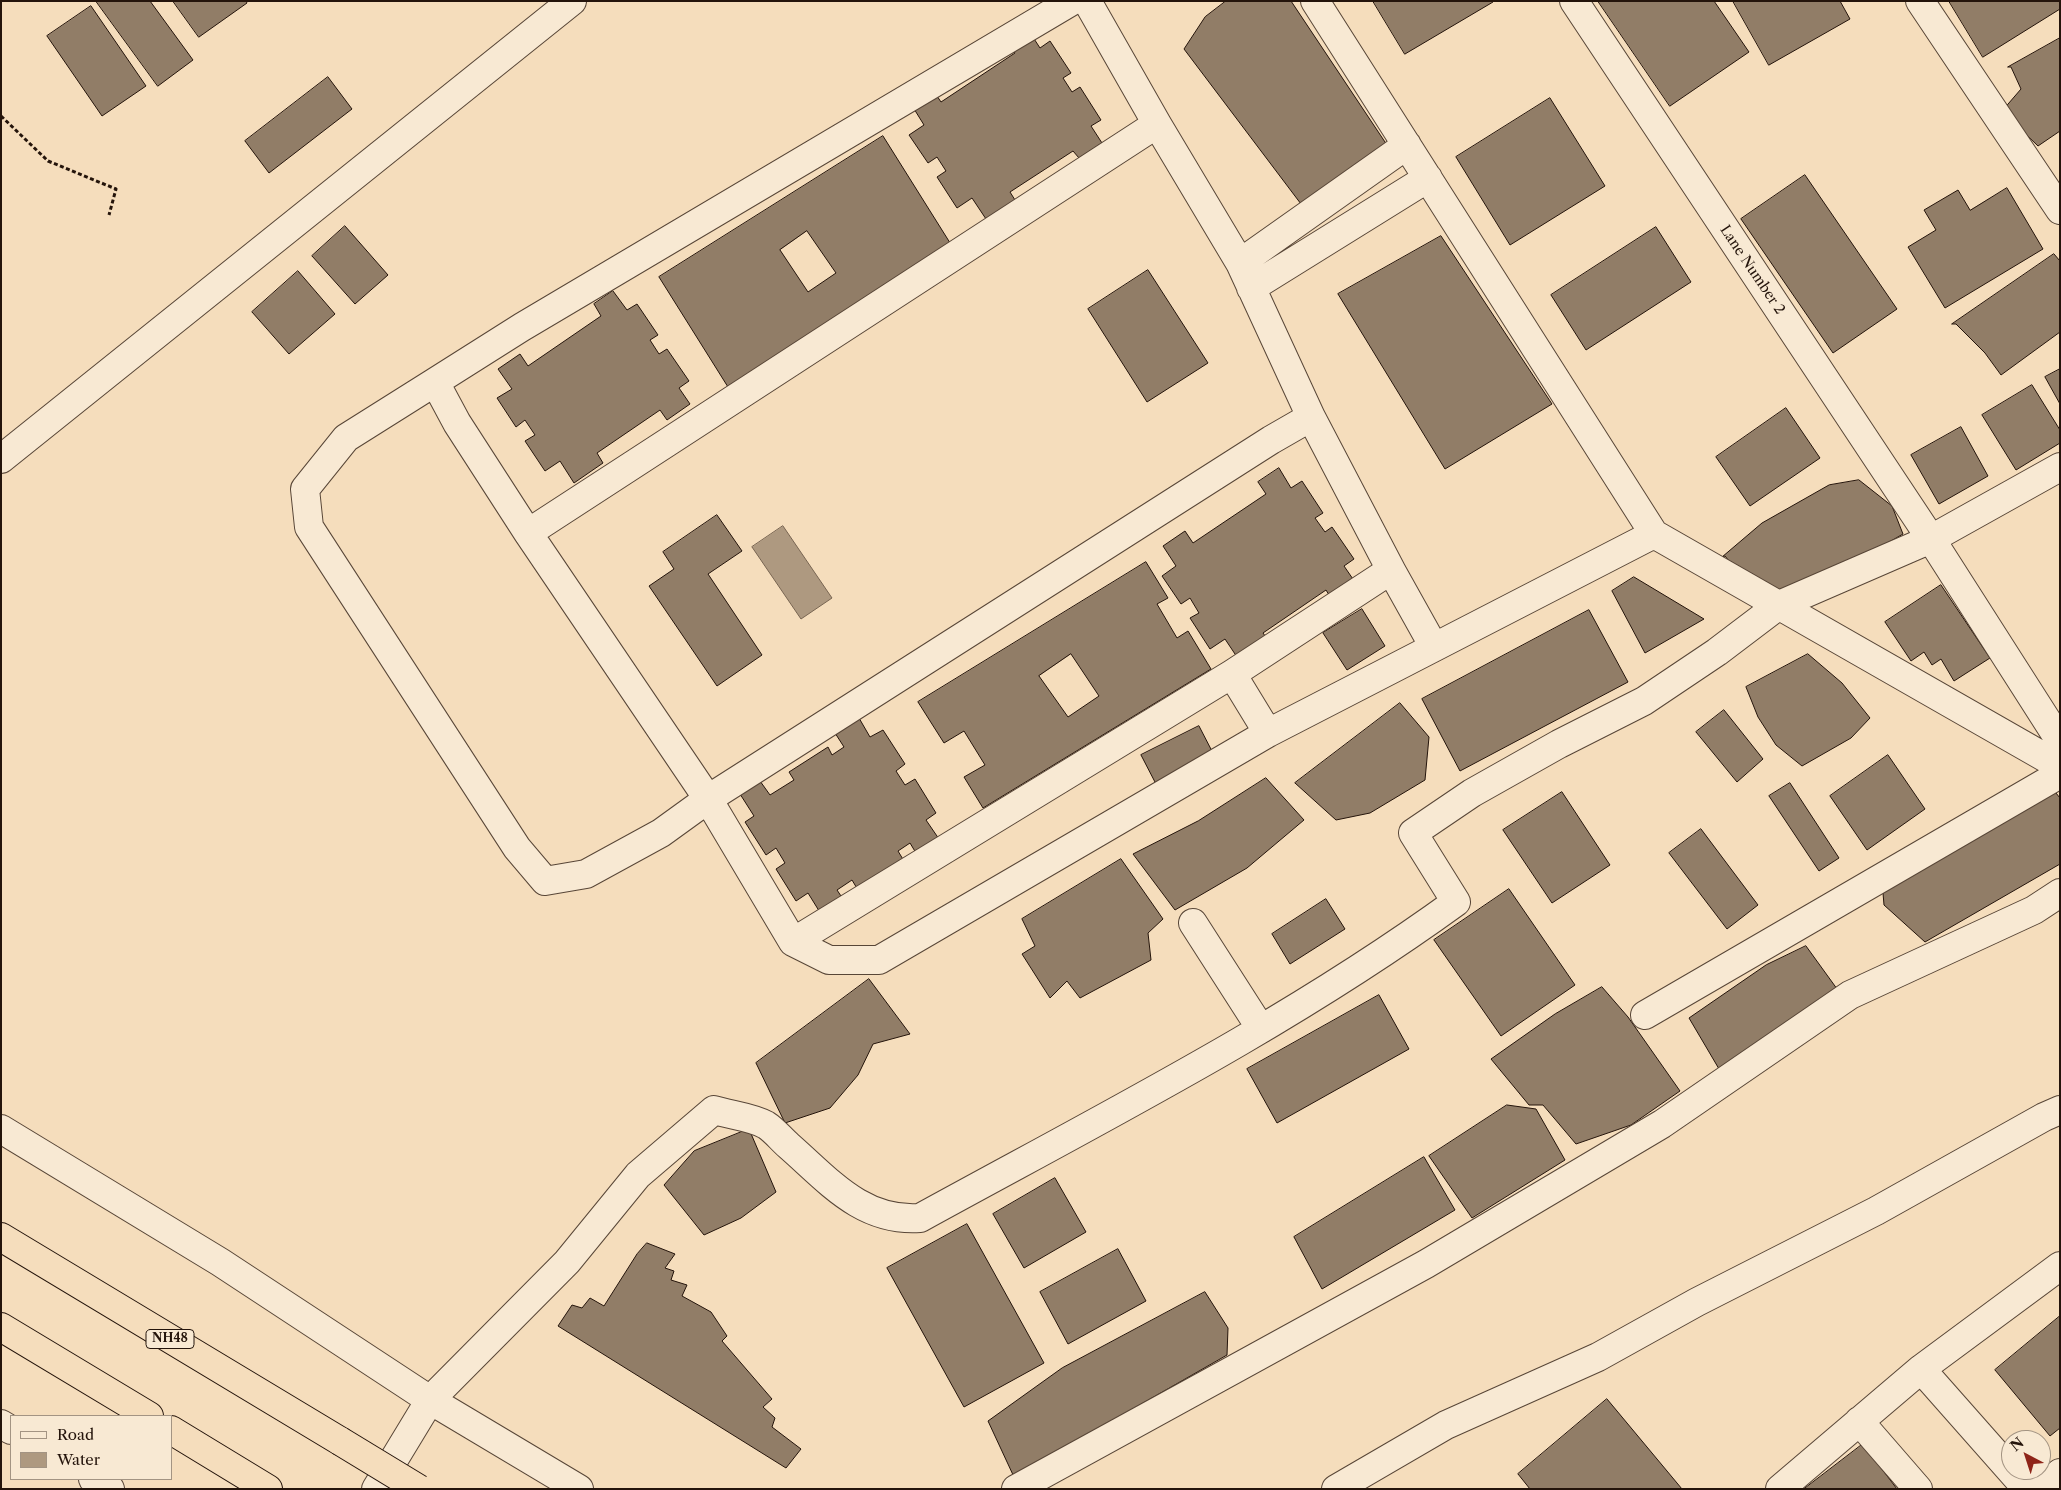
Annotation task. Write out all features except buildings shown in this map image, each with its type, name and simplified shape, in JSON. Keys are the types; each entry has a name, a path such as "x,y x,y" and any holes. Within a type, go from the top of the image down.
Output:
{"highway":[{"name":"NH48","path":"1,1237 419,1489"},
{"path":"1,1327 147,1415"},
{"path":"172,1431 268,1489"}],"street":[{"path":"1,459 572,1"},
{"path":"1072,1 522,328 346,438 305,489 309,527 517,848 545,881 586,874 661,833 708,799 1271,440 1311,417"},
{"path":"1087,1 1157,124 1240,263 1311,417 1391,570 1434,647"},
{"path":"1315,1 1654,534 2060,766"},
{"name":"Lane Number 2","path":"1574,1 1931,540 2060,741"},
{"path":"1920,1 2060,210"},
{"path":"528,533 1157,124"},
{"path":"1240,263 1407,145"},
{"path":"1251,288 1428,178"},
{"path":"435,382 457,423 528,533 708,799 793,942 829,960 879,960 1268,733 1654,534"},
{"path":"376,1489 430,1400 567,1262 638,1175 714,1110 765,1125 832,1185 861,1207 883,1216 901,1219 920,1218 1261,1029 1390,950 1456,902 1413,833 1472,793 1558,744 1644,701 1717,652 1779,605 1931,540 2060,467"},
{"path":"793,942 1232,674 1391,570"},
{"path":"1232,674 1268,733"},
{"path":"1645,1015 2060,774"},
{"path":"1016,1489 1140,1423 1426,1264 1662,1124 1850,995 2034,910 2060,892"},
{"path":"1193,923 1261,1029"},
{"path":"1336,1489 1446,1424 1598,1356 1697,1302 1876,1211 2044,1117 2060,1110"},
{"path":"1,1129 220,1262 430,1400 579,1489"},
{"path":"1780,1489 1921,1369 2060,1266"},
{"path":"1921,1369 2027,1489"},
{"path":"1859,1421 1918,1489"},
{"path":"2041,1489 2060,1473"},
{"path":"95,1480 110,1489"}],"path":[{"path":"1,116 48,161 116,189 109,215"}],"water":[{"path":"783,526 832,598 801,619 752,547"}]}
